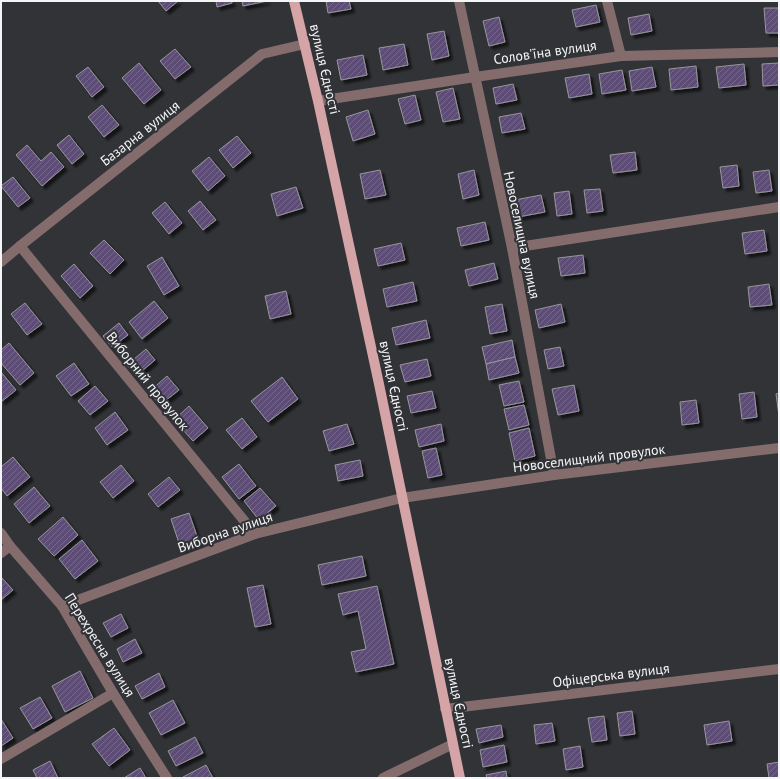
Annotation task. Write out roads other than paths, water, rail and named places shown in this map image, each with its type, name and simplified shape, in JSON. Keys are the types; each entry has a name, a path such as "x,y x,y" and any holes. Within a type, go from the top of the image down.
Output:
{"main road":[{"name":"вулиця Єдності","path":"294,1 318,101 380,384 460,778"}],"street":[{"name":"Новоселищна вулиця","path":"459,1 512,248 554,475"},
{"path":"607,1 621,56"},
{"name":"Базарна вулиця","path":"1,262 262,54 305,44"},
{"name":"Солов'їна вулиця","path":"318,101 475,76 621,56 779,52"},
{"path":"512,248 779,207"},
{"name":"Виборний провулок","path":"20,246 255,534"},
{"name":"Новоселищний провулок","path":"402,498 554,475 779,448"},
{"name":"Виборна вулиця","path":"62,606 255,534 402,498"},
{"name":"Перехресна вулиця","path":"1,533 10,546 62,606 113,693 167,778"},
{"path":"1,553 10,546"},
{"name":"Офіцерська вулиця","path":"445,709 779,669"},
{"path":"1,759 113,693"},
{"path":"383,778 453,744"}]}
